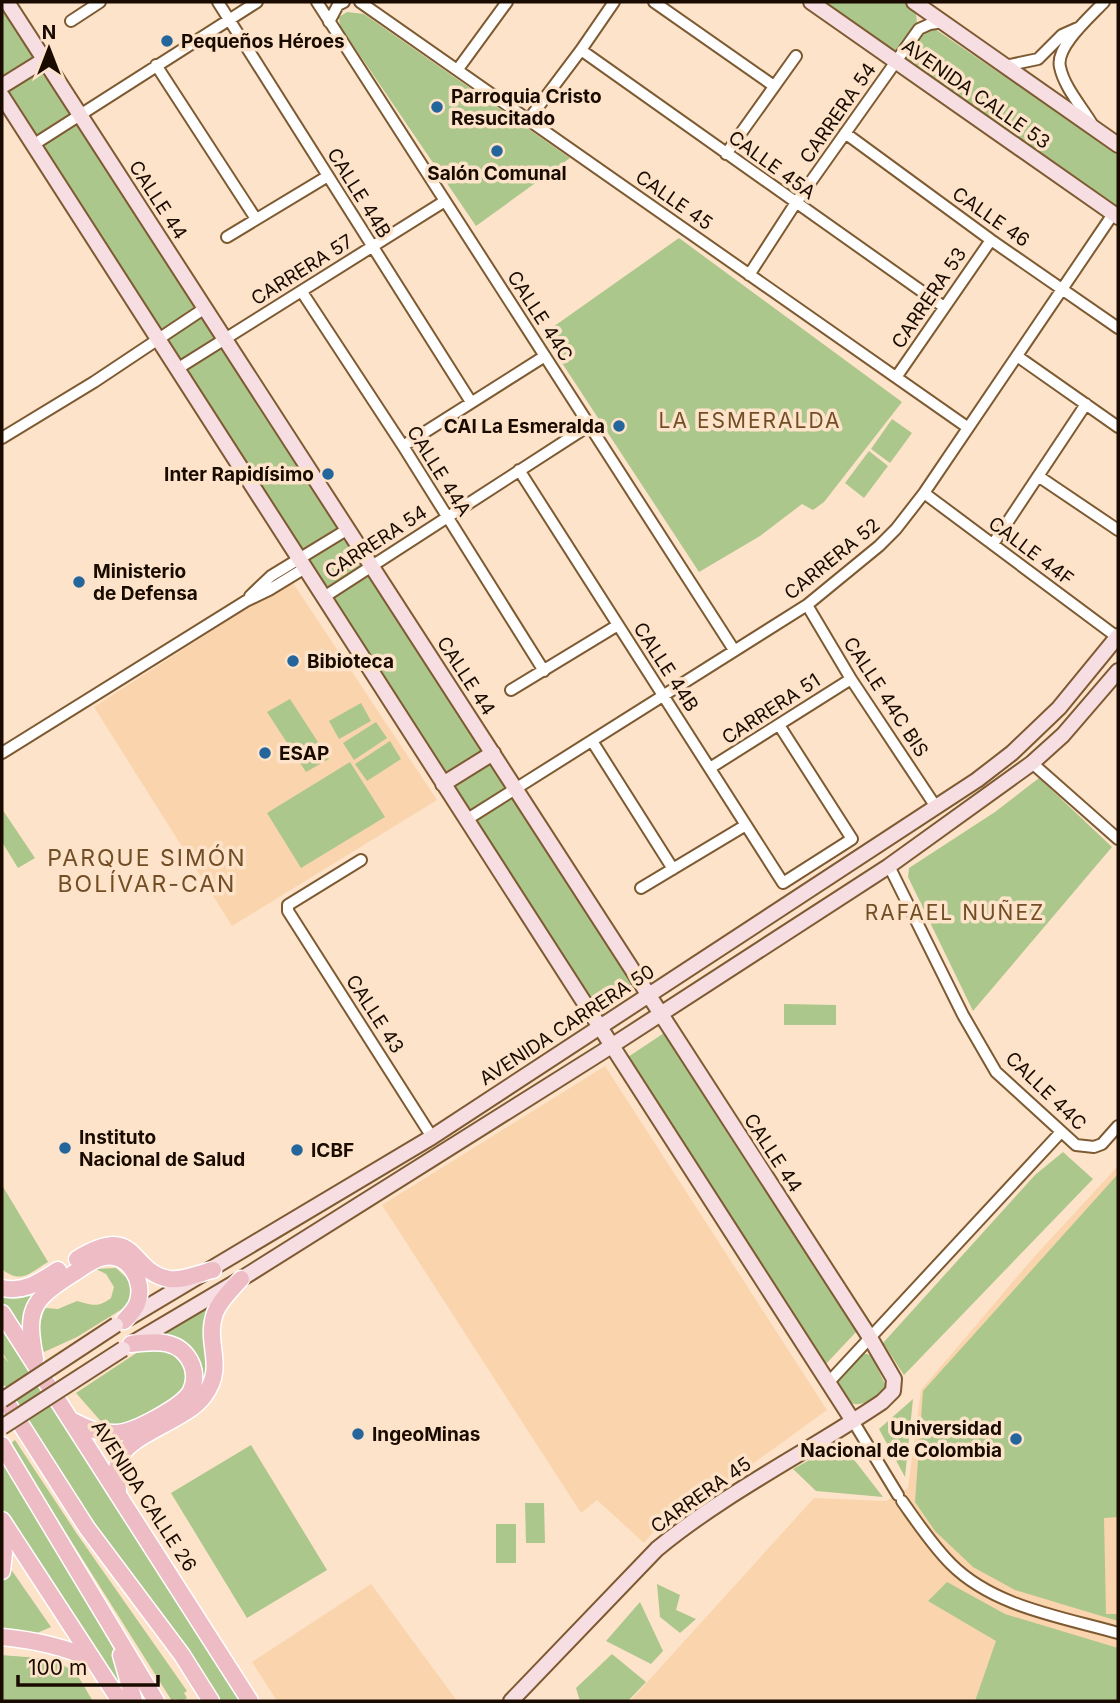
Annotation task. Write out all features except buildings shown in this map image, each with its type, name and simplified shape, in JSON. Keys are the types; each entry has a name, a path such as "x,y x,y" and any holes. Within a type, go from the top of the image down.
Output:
{"main road":[{"path":"2,1288 20,1290 33,1286 90,1251 107,1245 126,1248 153,1272 167,1279 182,1279 213,1269"},
{"path":"37,1368 30,1328 35,1304 49,1288 94,1260 115,1257 129,1264 135,1271 139,1297 134,1310 120,1323"},
{"path":"118,1495 117,1467 125,1450 195,1407 210,1388 216,1372 211,1338 216,1311 241,1279"},
{"name":"AVENIDA CALLE 26","path":"2,1313 250,1701"},
{"path":"71,1420 102,1433 124,1432 158,1416 188,1395 194,1383 194,1375 186,1354 166,1342 127,1347"},
{"path":"2,1397 87,1528 182,1655 211,1701"},
{"path":"2,1446 156,1701"},
{"path":"2,1520 120,1701"},
{"path":"2,1536 2,1571"},
{"path":"104,1617 123,1660 134,1701"},
{"path":"2,1637 45,1642 93,1660"}],"street":[{"name":"CALLE 44","path":"7,2 517,789 891,1374"},
{"path":"71,20 100,2"},
{"name":"CALLE 44B","path":"218,2 471,402"},
{"path":"33,145 257,2"},
{"name":"CALLE 44C","path":"317,2 734,650"},
{"path":"329,22 338,5 344,2"},
{"name":"CALLE 45","path":"360,2 748,275 898,376 967,427"},
{"path":"458,69 506,2"},
{"path":"529,119 614,2"},
{"path":"653,2 774,86"},
{"name":"AVENIDA CALLE 53","path":"811,2 1116,215"},
{"name":"AVENIDA CALLE 53","path":"914,2 1118,145"},
{"path":"1096,129 1060,69 1059,58 1080,27 1104,2"},
{"name":"CARRERA 54","path":"748,275 919,29 943,22"},
{"path":"1005,66 1038,59 1062,35 1080,27"},
{"name":"CALLE 45A","path":"581,50 944,307"},
{"path":"726,154 796,56"},
{"path":"2,86 44,60"},
{"path":"156,65 256,219"},
{"path":"2,96 900,1498 953,1566 982,1587 1018,1604 1118,1633"},
{"name":"CALLE 46","path":"845,133 990,240 1118,328"},
{"path":"227,237 328,176"},
{"name":"CARRERA 57","path":"177,369 445,201"},
{"name":"CARRERA 52","path":"466,820 807,605 879,547 924,493 967,427 1116,215"},
{"name":"CARRERA 53","path":"898,376 990,240"},
{"name":"CALLE 44A","path":"302,292 403,446 544,671"},
{"path":"2,438 94,382 205,308"},
{"path":"403,446 545,356"},
{"path":"1017,356 1118,426"},
{"path":"993,544 1086,404"},
{"name":"CARRERA 54","path":"324,597 590,425"},
{"name":"CALLE 44B","path":"519,470 783,883 852,839 779,725"},
{"path":"1038,476 1118,530"},
{"name":"CALLE 44F","path":"924,493 1118,637"},
{"name":"CARRERA 54","path":"2,754 246,601 269,590 348,529"},
{"name":"CALLE 44C BIS","path":"807,605 851,679 936,807"},
{"path":"511,691 618,625"},
{"name":"AVENIDA CARRERA 50","path":"2,1397 120,1323 432,1137 936,807 1012,753 1059,708 1118,637"},
{"name":"AVENIDA CARRERA 50","path":"2,1427 611,1045 889,866 1032,763 1068,729 1118,671"},
{"name":"CARRERA 51","path":"710,768 851,679"},
{"path":"592,741 673,869"},
{"path":"443,785 494,754"},
{"path":"1032,763 1118,839"},
{"path":"641,888 746,825"},
{"name":"CALLE 43","path":"361,860 288,905 288,911 432,1137"},
{"name":"CALLE 44C","path":"889,866 996,1072 1076,1145 1088,1148 1102,1143 1118,1126"},
{"path":"828,1383 1061,1132"},
{"name":"CARRERA 45","path":"511,1701 608,1597 673,1535 882,1402 893,1391 894,1379 891,1374"}],"shaded area":[{"name":"ESAP","path":"291,580 437,800 232,926 94,707"},
{"name":"Universidad Nacional de Colombia","path":"605,1066 827,1410 751,1465 658,1526 644,1543 597,1500 581,1513 382,1205"},
{"name":"Universidad Nacional de Colombia","path":"1118,1166 1118,1701 630,1701 814,1498 886,1501 908,1488 921,1390 1034,1257"},
{"path":"371,1584 457,1701 277,1701 252,1662"}],"green space":[{"path":"820,2 905,2 916,13 917,23 894,54"},
{"path":"2,6 634,983 595,1008 2,86"},
{"path":"347,12 364,14 570,158 476,226 340,26 339,17"},
{"path":"932,27 1118,154 1118,210 904,59 925,30"},
{"path":"679,238 902,402 824,502 813,510 802,504 760,536 699,572 543,334"},
{"path":"892,419 912,433 890,463 871,449"},
{"path":"869,451 888,466 864,498 845,483"},
{"path":"290,699 329,759 306,772 267,712"},
{"path":"361,703 371,721 339,739 329,721"},
{"path":"376,722 387,738 354,760 343,743"},
{"path":"390,741 401,759 367,781 355,764"},
{"path":"350,762 385,817 301,868 267,813"},
{"path":"1039,778 1112,847 973,1011 908,877 909,868 995,812"},
{"path":"2,809 35,858 18,868 2,842"},
{"path":"784,1004 836,1005 836,1025 784,1025"},
{"path":"664,1033 856,1332 824,1366 625,1059"},
{"path":"1063,1152 1093,1179 904,1375 883,1343 1035,1175"},
{"path":"1118,1174 1118,1517 1104,1518 1106,1614 1118,1614 1118,1621 1015,1590 973,1567 935,1531 915,1502 923,1391"},
{"path":"2,1185 48,1262 26,1275 15,1276 2,1269"},
{"path":"116,1268 133,1287 127,1306 77,1337 44,1352 40,1330 45,1308 58,1309 77,1301 95,1305 106,1301 111,1298 114,1287 106,1274 96,1269"},
{"path":"39,1288 27,1312 24,1338 2,1303 2,1293"},
{"path":"216,1303 207,1331 210,1377 199,1396 176,1415 136,1438 114,1458 100,1437 122,1435 149,1426 175,1412 192,1397 198,1377 193,1358 179,1344 160,1337"},
{"path":"2,1324 244,1701 219,1701 56,1471 2,1385 2,1355 9,1363 2,1352"},
{"path":"144,1348 176,1350 186,1366 187,1382 174,1401 120,1429 105,1426 76,1393"},
{"path":"862,1353 871,1355 887,1388 866,1402 854,1404 833,1384"},
{"path":"913,1399 905,1477 879,1429"},
{"path":"15,1440 187,1691 184,1693 187,1698 172,1701 10,1444"},
{"path":"251,1445 327,1570 247,1618 171,1493"},
{"path":"841,1445 883,1497 816,1491 793,1469"},
{"path":"2,1452 114,1650 124,1678 127,1701 2,1511"},
{"path":"525,1503 544,1503 545,1543 526,1543"},
{"path":"496,1524 516,1524 516,1563 496,1563"},
{"path":"8,1565 51,1627 30,1636 2,1632 2,1579"},
{"path":"947,1582 1005,1614 1118,1648 1118,1701 975,1701 996,1641 928,1601"},
{"path":"657,1584 680,1595 676,1610 696,1619 680,1633 660,1617"},
{"path":"640,1602 663,1651 651,1664 606,1641"},
{"path":"612,1654 646,1682 628,1701 580,1701 576,1688"},
{"path":"2,1655 43,1659 63,1665 79,1678 93,1701 2,1701"}],"place":[{"name":"Pequeños Héroes","path":"167,41"},
{"name":"Parroquia Cristo Resucitado","path":"437,107"},
{"name":"Salón Comunal","path":"497,151"},
{"name":"CAI La Esmeralda","path":"619,426"},
{"name":"Inter Rapidísimo","path":"328,474"},
{"name":"Ministerio de Defensa","path":"79,582"},
{"name":"Bibioteca","path":"293,661"},
{"name":"ESAP","path":"265,753"},
{"name":"Instituto Nacional de Salud","path":"65,1148"},
{"name":"ICBF","path":"297,1150"},
{"name":"IngeoMinas","path":"358,1434"},
{"name":"Universidad Nacional de Colombia","path":"1016,1439"}],"district":[{"name":"LA ESMERALDA","path":"750,420"},
{"name":"PARQUE SIMÓN BOLÍVAR-CAN","path":"147,871"},
{"name":"RAFAEL NUÑEZ","path":"955,912"}]}
